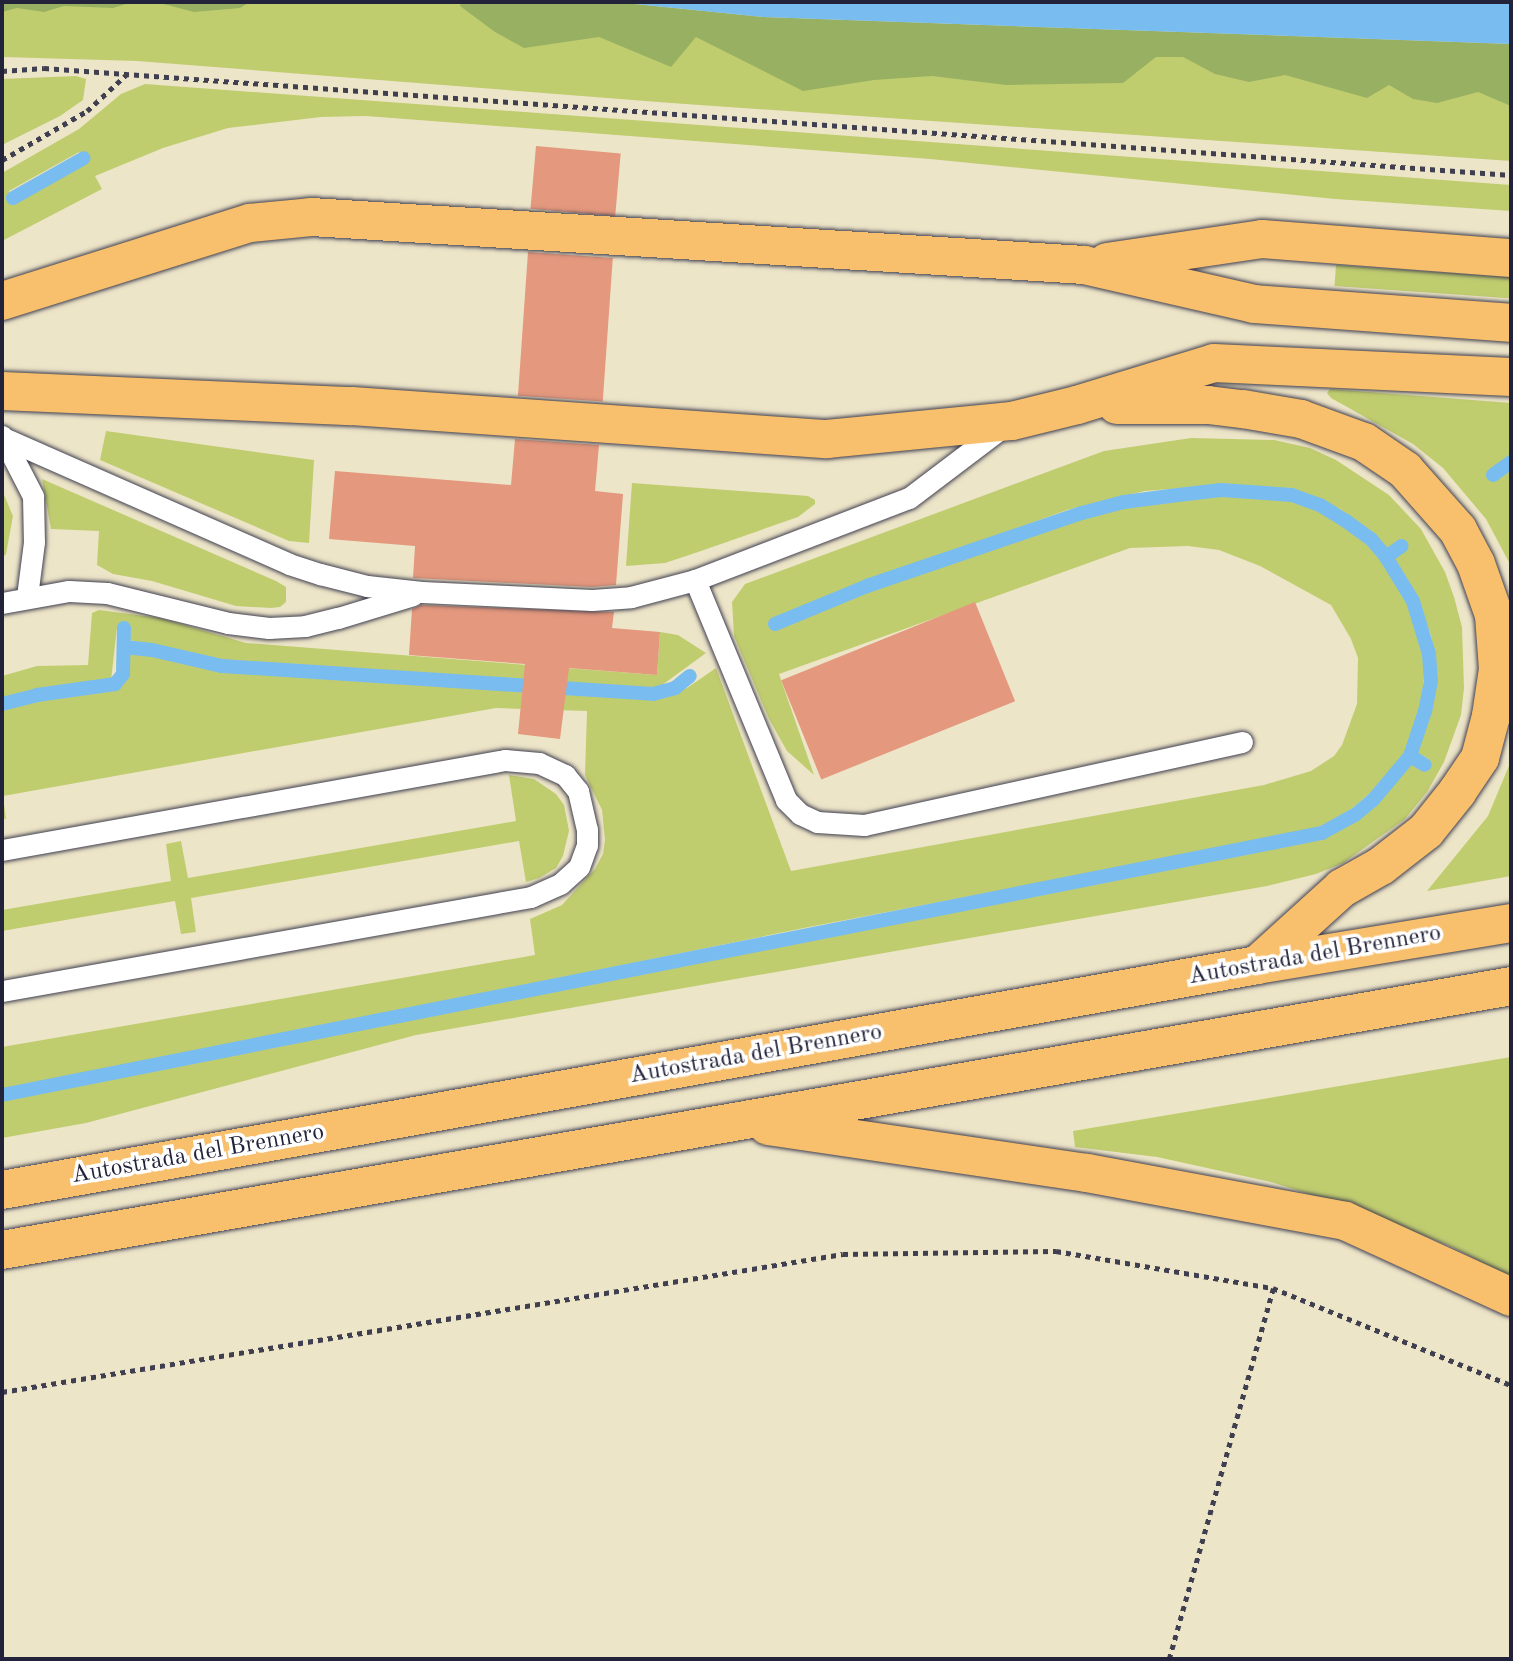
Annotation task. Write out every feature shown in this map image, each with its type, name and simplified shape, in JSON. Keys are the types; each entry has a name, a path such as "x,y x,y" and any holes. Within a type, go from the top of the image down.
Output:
{"highway":[{"path":"2,301 250,223 311,217 1084,265 1254,304 1511,323"},
{"path":"1084,265 1262,239 1511,258"},
{"path":"2,391 352,406 827,439 1012,421 1077,405 1214,363 1511,377"},
{"path":"1077,405 1208,405 1243,409 1301,419 1364,442 1405,470 1458,530 1476,564 1494,615 1498,669 1491,716 1480,758 1458,791 1426,831 1381,866 1342,888 1257,965"},
{"name":"Autostrada del Brennero","path":"2,1190 1257,965 1511,923"},
{"path":"2,1250 1511,986"},
{"path":"734,1122 1087,1173 1345,1221 1511,1297"}],"lane":[{"path":"4,437 289,564 367,586 422,592 593,600 631,597 695,580 909,498 1012,421"},
{"path":"4,437 33,495 34,541 27,597"},
{"path":"695,580 786,800 800,814 817,822 864,825 1242,742"},
{"path":"2,603 69,592 107,593 228,623 269,628 305,626 422,592"},
{"path":"2,850 505,760 539,763 565,775 578,791 587,829 587,845 579,867 560,884 531,897 2,991"}],"path":[{"path":"2,71 44,68 1511,175"},
{"path":"2,160 87,111 127,74"},
{"path":"2,1392 843,1254 1056,1251 1273,1288 1511,1385"},
{"path":"1169,1659 1273,1288"}],"green space":[{"path":"2,2 615,2 763,17 1511,44 1511,161 671,103 137,61 2,57"},
{"path":"2,2 156,2 129,3 113,8 64,6 44,12 17,8 2,12"},
{"path":"156,2 250,2 240,8 194,12"},
{"path":"461,2 615,2 763,17 1511,44 1511,106 1478,92 1437,103 1413,99 1389,85 1367,98 1285,75 1249,82 1215,74 1183,57 1156,57 1123,83 1006,85 932,76 874,80 803,91 696,37 671,67 599,37 524,48 495,32 460,6"},
{"path":"76,76 86,79 83,100 60,116 2,145 2,79"},
{"path":"145,84 1511,185 1511,211 1335,199 930,159 366,116 321,117 228,128 163,148 95,176 102,189 2,241 2,173 79,129 121,94","holes":["79,152 86,163 15,203 9,191"]},
{"path":"1336,265 1511,277 1509,298 1335,286"},
{"path":"1330,389 1511,403 1511,566 1486,519 1443,468 1413,444 1331,398 1327,393"},
{"path":"106,431 314,460 309,543 289,541 100,460"},
{"path":"1191,438 1274,440 1310,448 1336,460 1389,495 1421,529 1445,572 1454,597 1462,627 1464,688 1461,715 1444,762 1427,792 1405,819 1343,863 1316,874 1267,886 416,1035 86,1123 2,1138 2,1101 348,1028 1316,840 1348,825 1379,801 1411,760 1423,767 1429,759 1416,752 1430,716 1436,668 1431,635 1420,607 1393,558 1403,550 1400,542 1386,549 1340,509 1298,493 1233,484 1145,491 1067,510 814,602 774,619 776,627 961,558 1123,506 1223,494 1293,499 1341,521 1382,559 1411,606 1426,659 1421,706 1404,755 1380,784 1354,807 1329,823 1304,832 809,927 2,1092 2,1047 535,955 530,919 562,905 595,869 603,854 605,840 602,810 585,775 587,711 496,708 3,796 6,819 2,818 2,710 37,700 115,690 125,678 127,651 159,655 213,670 498,686 649,700 687,688 716,668 791,871 1264,785 1311,771 1334,756 1342,745 1357,704 1358,658 1351,639 1331,605 1260,566 1219,550 1188,546 1130,548 779,674 814,775 787,751 769,719 734,636 732,602 745,584 1104,451"},
{"path":"42,479 276,581 286,587 286,602 280,607 271,608 236,606 152,581 113,574 97,565 99,531 51,529"},
{"path":"632,483 808,496 815,500 815,504 798,517 665,563 626,566"},
{"path":"2,490 13,516 6,554 2,558"},
{"path":"99,610 160,618 246,643 657,675 660,632 678,635 706,653 658,688 222,661 129,640 130,628 117,627 111,681 35,691 2,700 2,676 37,666 88,665 92,613"},
{"path":"1511,761 1511,876 1427,891 1488,816"},
{"path":"509,775 534,779 556,794 564,805 569,831 563,856 556,868 526,882 519,841 191,898 196,932 181,934 175,901 2,931 2,910 171,881 166,844 181,841 188,878 516,821"},
{"path":"1511,1057 1511,1277 1448,1245 1350,1207 1271,1182 1157,1157 1075,1147 1073,1131"}],"water":[{"path":"615,2 1511,2 1511,44 763,17"}],"building":[{"path":"536,146 621,153 615,216 531,209"},
{"path":"528,252 613,258 603,402 518,396"},
{"path":"515,439 599,445 595,491 623,494 616,585 592,587 413,578 415,546 329,539 335,471 511,485"},
{"path":"975,602 1015,701 821,780 781,680"},
{"path":"421,605 614,612 612,628 660,632 657,675 569,668 560,739 518,734 525,664 409,655 412,609"}],"waterway":[{"path":"13,198 84,158"},
{"path":"1493,475 1511,462"},
{"path":"775,624 867,586 1082,513 1124,502 1178,495 1221,490 1292,495 1320,505 1346,521 1371,539 1386,557 1402,546"},
{"path":"1386,557 1413,601 1429,654 1431,681 1425,711 1410,756"},
{"path":"2,704 37,695 115,684 123,674 124,628"},
{"path":"124,647 152,650 222,666 653,694 675,688 690,676"},
{"path":"2,1095 1322,833 1355,815 1373,800 1410,756 1425,765"}]}
